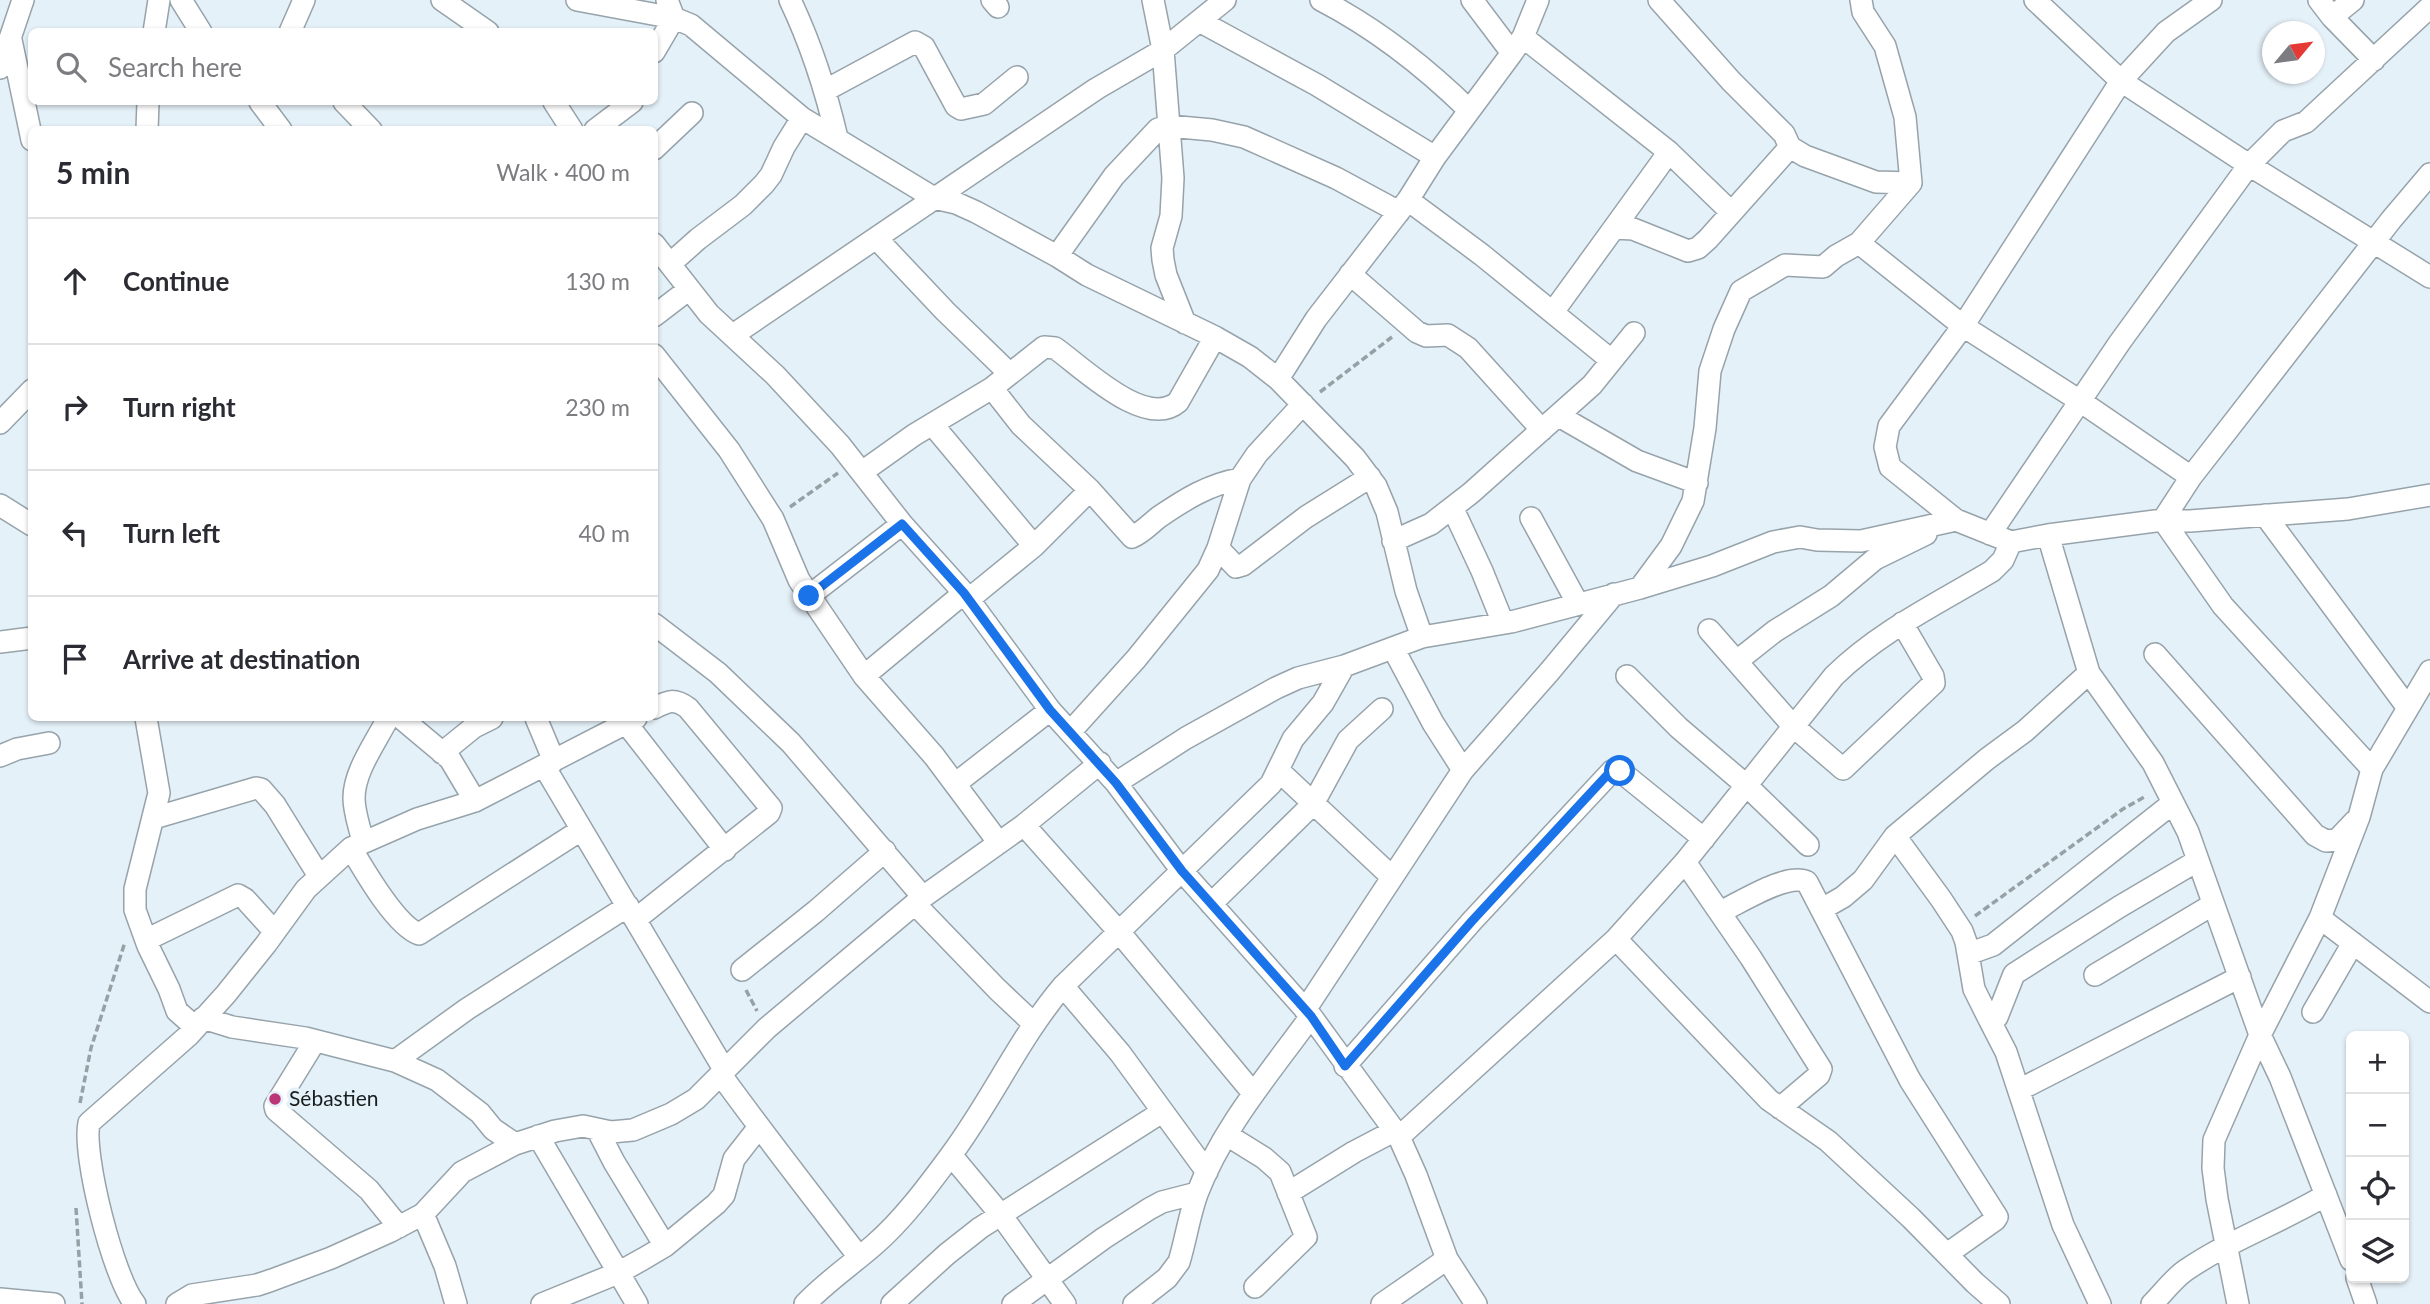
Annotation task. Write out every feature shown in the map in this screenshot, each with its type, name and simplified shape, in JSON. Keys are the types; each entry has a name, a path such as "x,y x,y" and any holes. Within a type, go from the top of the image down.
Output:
{"street":[{"path":"0,68 23,0"},
{"path":"155,28 159,0"},
{"path":"181,0 198,28"},
{"path":"292,28 304,0"},
{"path":"442,0 482,28"},
{"path":"577,0 670,9 706,36 802,118 934,198 956,203 976,212 1087,275 1215,337 1258,362 1303,404 1370,477 1387,512 1406,591 1422,636"},
{"path":"790,0 826,90 837,138"},
{"path":"1153,0 1163,50 1173,178 1171,216 1162,248 1163,260 1166,275 1185,323"},
{"path":"733,335 1096,89 1163,50 1225,0"},
{"path":"1321,0 1381,34 1410,56 1469,110"},
{"path":"1472,0 1517,45 1669,152 1731,212"},
{"path":"1278,379 1308,330 1404,206 1517,45 1535,8 1553,0"},
{"path":"1659,0 1731,81 1784,134 1790,147 1805,156 1876,182 1910,183"},
{"path":"1640,588 1671,546 1693,501 1705,428 1710,371 1724,329 1741,291 1785,265 1824,267 1836,256 1859,243 1910,183 1905,117 1885,46 1863,12 1861,0"},
{"path":"2211,0 2166,32 2121,81 1964,326 1889,426 1885,447 1890,467 1956,520 2011,542 2163,520 2190,521 2348,509 2430,495"},
{"path":"2319,0 2374,60"},
{"path":"2332,17 2353,0"},
{"path":"2045,3 2121,81 2430,277"},
{"path":"1990,534 2080,401 2249,164 2283,131 2306,122 2430,7"},
{"path":"658,41 670,9"},
{"path":"1200,22 1317,85 1436,157"},
{"path":"11,40 29,126"},
{"path":"826,90 915,43 924,47 956,106 961,109 984,104 1017,77"},
{"path":"147,126 148,105"},
{"path":"262,105 278,126"},
{"path":"347,105 367,126"},
{"path":"556,105 569,126"},
{"path":"600,126 628,105"},
{"path":"658,145 692,113"},
{"path":"670,264 743,205 764,184 802,118"},
{"path":"1057,256 1114,176 1158,129 1169,126 1212,130 1244,137 1404,206 1553,312 1611,360"},
{"path":"1614,229 1633,229 1692,251 1708,239 1790,147"},
{"path":"1553,312 1669,152"},
{"path":"2163,520 2191,477 2430,174"},
{"path":"877,239 1010,374"},
{"path":"1859,243 1964,326 2191,477"},
{"path":"658,249 709,314 804,405 858,467 902,524 967,596 1050,710 1100,763 1182,871 1308,1013 1396,1134 1416,1175 1447,1259 1476,1304"},
{"path":"1350,274 1422,335 1448,335 1468,348 1542,430"},
{"path":"658,313 688,290"},
{"path":"1393,541 1431,524 1453,509 1592,385 1634,333"},
{"path":"858,467 992,388 1040,349 1050,346 1116,394 1142,406 1168,409 1180,400 1215,337"},
{"path":"658,360 729,450 773,519 791,565 809,596 864,676 911,728 999,843"},
{"path":"992,388 1021,425 1090,490 1133,538 1155,520 1201,491 1218,483 1240,479"},
{"path":"0,423 28,394"},
{"path":"1071,731 1136,659 1200,579 1218,548 1240,479 1257,454 1303,404"},
{"path":"1559,416 1637,461 1697,483"},
{"path":"932,424 1034,546"},
{"path":"1218,548 1236,567 1243,565 1306,517 1370,477"},
{"path":"864,676 1034,546 1090,490"},
{"path":"0,505 28,522"},
{"path":"1453,509 1503,623"},
{"path":"2265,515 2408,708"},
{"path":"1531,518 1578,604"},
{"path":"1116,783 1186,738 1298,678 1343,666 1422,636 1503,623 1640,588 1712,566 1773,542 1795,537 1861,541 1956,520"},
{"path":"1737,662 1775,631 1831,596 1875,559 1956,520"},
{"path":"2163,520 2231,616 2372,769"},
{"path":"809,596 902,524"},
{"path":"2048,535 2089,673 2153,763 2191,840 2260,1035 2280,1077 2346,1247"},
{"path":"1289,1193 1354,1152 1396,1134 1616,939 1685,862 1834,676 1853,657 1902,623 1992,571 2003,560 2011,542"},
{"path":"1134,1304 1167,1278 1179,1262 1197,1193 1227,1135 1463,770 1614,594"},
{"path":"1709,630 1793,726 1843,769 1934,683 1933,676 1902,623"},
{"path":"658,627 718,673 791,743 885,851 919,900 989,981 1033,1023"},
{"path":"0,642 28,638"},
{"path":"1393,648 1433,723 1463,770"},
{"path":"2155,654 2315,835 2326,841 2337,840 2359,817"},
{"path":"805,1304 821,1287 876,1244 912,1204 951,1155 1033,1023 1063,986 1271,784 1293,739 1324,703 1343,666"},
{"path":"2238,1304 2213,1168 2214,1140 2260,1035 2320,918 2359,817 2372,769 2430,671"},
{"path":"1822,909 1843,897 1863,880 1895,836 2025,731 2089,673"},
{"path":"1627,677 1808,845"},
{"path":"396,1061 467,1009 632,913 725,850 769,813 771,808 688,708 670,700 658,706"},
{"path":"1211,904 1313,804 1348,740 1382,709"},
{"path":"955,784 1050,710"},
{"path":"147,721 159,785 154,818 145,844 134,897 135,910 178,1014 199,1023 299,1036 396,1061 437,1080 480,1113 493,1129 515,1144"},
{"path":"386,721 358,776 355,789 357,845 387,904 406,925 419,934 582,830"},
{"path":"405,721 450,759 475,800"},
{"path":"442,753 474,727 486,721"},
{"path":"537,721 549,764 582,830 723,1073 759,1127 859,1257"},
{"path":"135,1304 125,1290 101,1213 88,1157 86,1136 89,1123 199,1023 226,994 292,905 319,876 357,845 417,819 475,800 629,721"},
{"path":"632,721 725,850"},
{"path":"0,755 49,743"},
{"path":"177,1304 192,1295 257,1285 331,1258 399,1227 423,1214 462,1172 515,1144 583,1126 611,1132 648,1125 696,1099 767,1028 919,900 1024,825 1100,763"},
{"path":"1345,1066 1472,921 1612,771 1616,769 1625,775 1704,839"},
{"path":"1279,771 1392,877"},
{"path":"154,818 256,788 261,789 275,805 319,876"},
{"path":"1968,954 1993,945 2169,794"},
{"path":"1024,825 1253,1093"},
{"path":"1895,836 1941,898 1965,938 1974,989 2006,1052 2063,1225 2100,1304"},
{"path":"742,970 885,851"},
{"path":"1989,1020 1997,1017 2014,974 2197,861"},
{"path":"1685,862 1821,1069 1819,1075 1780,1108"},
{"path":"1720,912 1780,883 1793,879 1807,882 1910,1080 1996,1214 1993,1222 1947,1254"},
{"path":"146,940 238,895 245,899 274,931"},
{"path":"2095,975 2212,905"},
{"path":"2320,918 2430,1002"},
{"path":"1616,939 1734,1065 1780,1108 1823,1136 1999,1304"},
{"path":"2313,1012 2353,943"},
{"path":"2019,1090 2240,977"},
{"path":"1063,986 1120,1053 1207,1172"},
{"path":"315,1041 275,1106 276,1110 369,1190 399,1227"},
{"path":"892,1304 947,1254 1001,1215 1163,1112"},
{"path":"542,1304 618,1273 664,1246 724,1195 733,1159 759,1127"},
{"path":"597,1129 664,1246"},
{"path":"1227,1135 1274,1166 1282,1176 1306,1237 1255,1287"},
{"path":"538,1136 637,1304"},
{"path":"951,1155 1001,1215 1065,1304"},
{"path":"1013,1304 1149,1209 1162,1202 1197,1193"},
{"path":"2152,1304 2184,1271 2326,1195"},
{"path":"423,1214 445,1266 456,1304"},
{"path":"1382,1304 1447,1259"},
{"path":"2359,1283 2366,1304"},
{"path":"0,1299 54,1304"}],"path":[{"path":"1303,404 1407,325"},
{"path":"773,519 858,467"},
{"path":"1959,927 2021,885 2123,809 2169,794"},
{"path":"742,970 742,983 767,1028"}],"place":[{"name":"Sébastien","path":"275,1099"}],"route":[{"path":"809,596 902,524 964,593 1050,710 1100,763 1182,871 1311,1016 1345,1066 1472,921 1610,772 1616,769 1620,771"}]}
